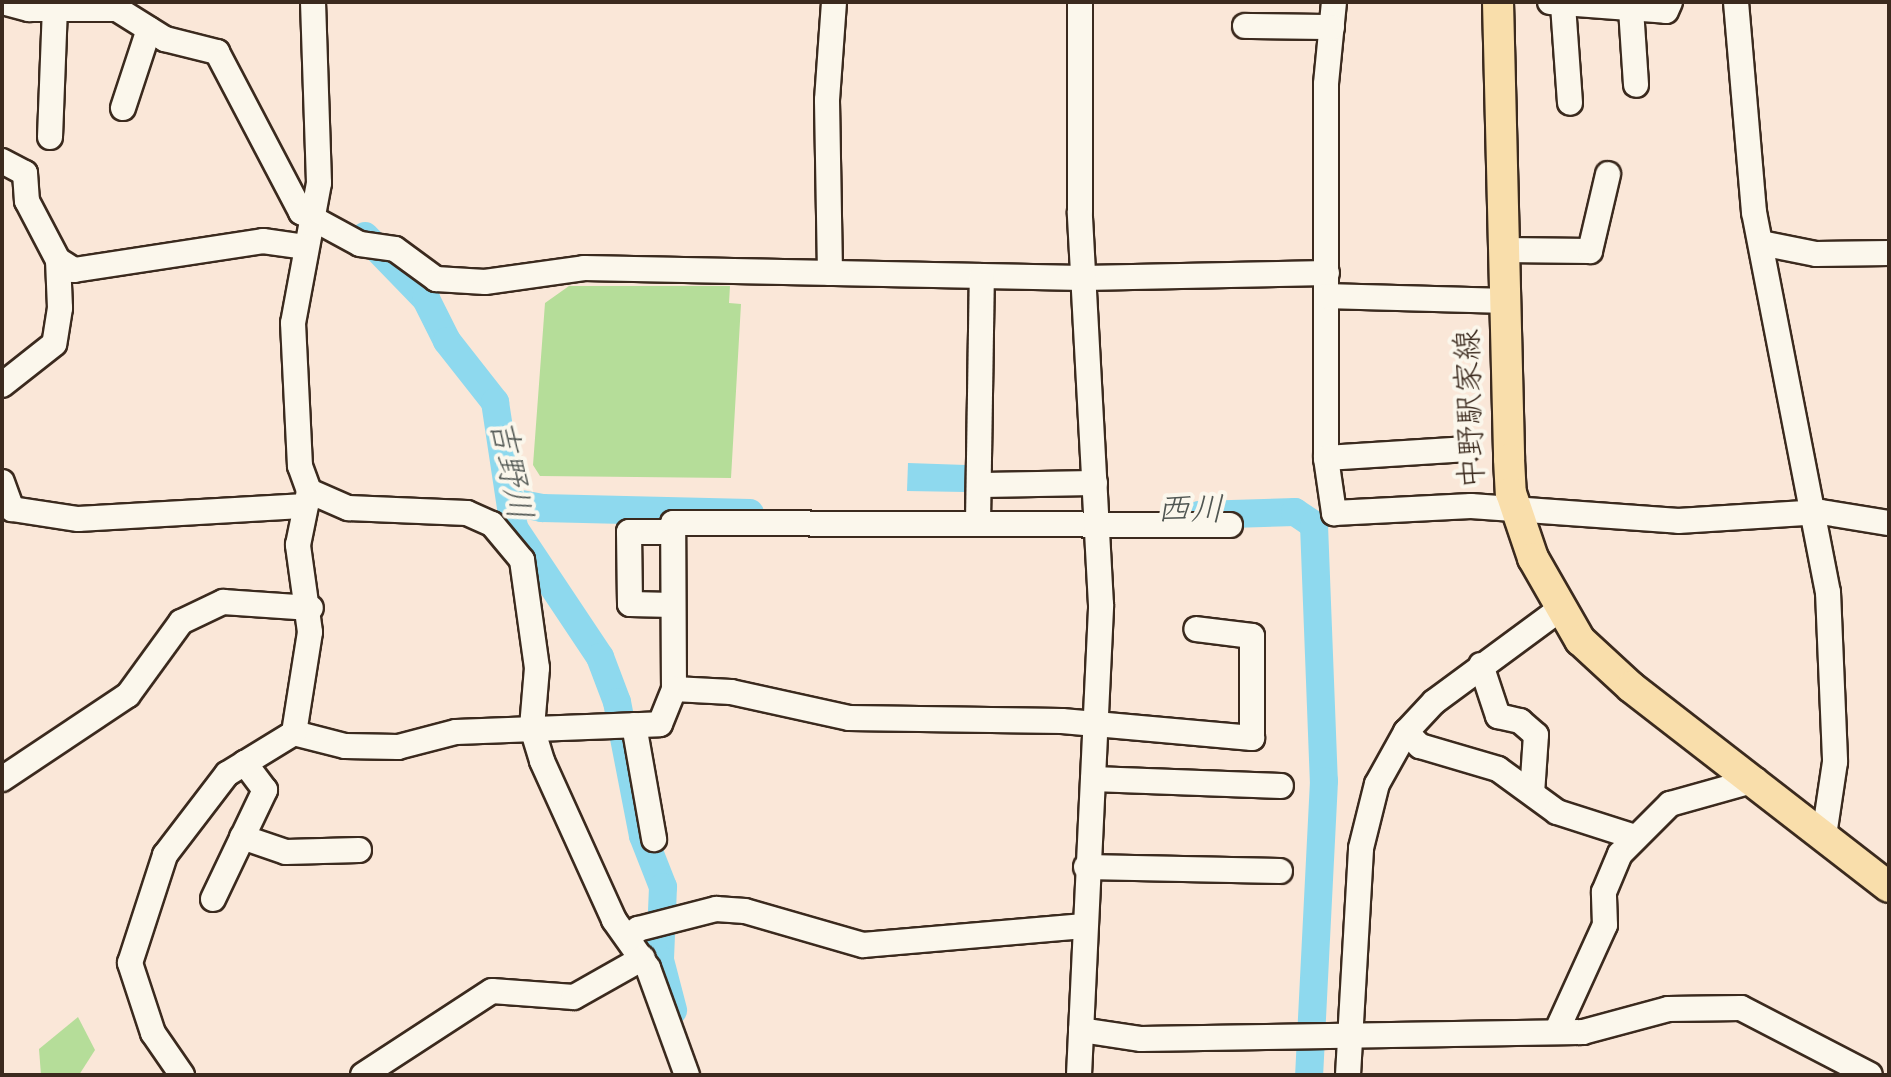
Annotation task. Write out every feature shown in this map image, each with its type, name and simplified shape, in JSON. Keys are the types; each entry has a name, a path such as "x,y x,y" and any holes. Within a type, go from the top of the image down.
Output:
{"main road":[{"name":"中野駅家線","path":"1498,2 1505,301 1516,511 1559,610 1580,640 1631,687 1756,780 1889,887"}],"street":[{"path":"2,2 55,8 117,9 149,29 217,52 312,211 360,244 395,249 419,272 454,282 584,268 1327,284 1505,301"},
{"path":"294,733 311,608 298,545 307,498 300,466 293,323 312,211 313,2"},
{"path":"830,273 827,100 834,2"},
{"path":"1079,1075 1086,867 1098,725 1098,527 1084,278 1080,2"},
{"path":"1334,2 1326,458 1329,497 1334,513 1344,517 1471,506 1678,521 1814,514 1889,523"},
{"path":"1570,103 1557,3 1666,11 1670,2"},
{"path":"1736,2 1761,243 1814,514 1832,640 1835,762 1824,836"},
{"path":"50,137 55,8"},
{"path":"1631,9 1636,85"},
{"path":"1245,26 1332,27"},
{"path":"123,108 149,29"},
{"path":"2,161 25,173 27,201 58,260 74,270 263,241 305,247"},
{"path":"1504,250 1590,251 1608,174"},
{"path":"1761,243 1816,254 1889,253"},
{"path":"2,385 54,344 58,260"},
{"path":"979,502 982,276"},
{"path":"1326,458 1468,449"},
{"path":"2,482 12,509 78,519 307,498 348,508 467,513 492,524 522,560 529,586 537,668 532,728 614,920 636,948 687,1075"},
{"path":"182,1075 153,1033 130,963 165,855 227,774 294,733 345,746 398,747 456,732 660,724 674,689 673,523 979,502 1095,483"},
{"path":"979,502 1098,527 1230,525"},
{"path":"673,532 629,532 630,604 673,605"},
{"path":"2,779 128,695 181,622 223,602 311,608"},
{"path":"1348,1075 1344,1032 1361,848 1377,784 1406,732 1481,665 1559,610"},
{"path":"674,689 731,692 849,718 1204,729 1252,738 1252,636 1196,629"},
{"path":"1481,665 1498,716 1520,721 1536,735 1532,793"},
{"path":"624,725 654,839"},
{"path":"1406,732 1420,746 1498,769 1557,812 1635,837"},
{"path":"213,899 265,790 245,763"},
{"path":"1093,779 1281,786"},
{"path":"1558,1028 1605,925 1612,867 1635,837 1670,804 1756,780"},
{"path":"242,837 286,852 359,850"},
{"path":"1086,867 1280,871"},
{"path":"363,1075 492,991 574,997 665,922 716,909 745,911 863,945 1084,926"},
{"path":"1081,1030 1141,1039 1558,1028 1583,1032 1668,1009 1741,1008 1870,1075"}],"green space":[{"path":"569,286 730,286 729,303 741,304 731,478 540,476 533,465 545,303"},
{"path":"78,1017 95,1050 79,1075 41,1075 39,1049"}],"water":[{"path":"908,463 966,465 965,492 907,491"}],"waterway":[{"name":"吉野川","path":"365,236 426,299 447,341 495,402 514,528 600,657 617,702 643,836 663,887 660,960 673,1010"},
{"name":"西川","path":"511,502 542,508 750,513"},
{"name":"西川","path":"1199,515 1295,512 1314,525 1324,781 1309,1075"}]}
